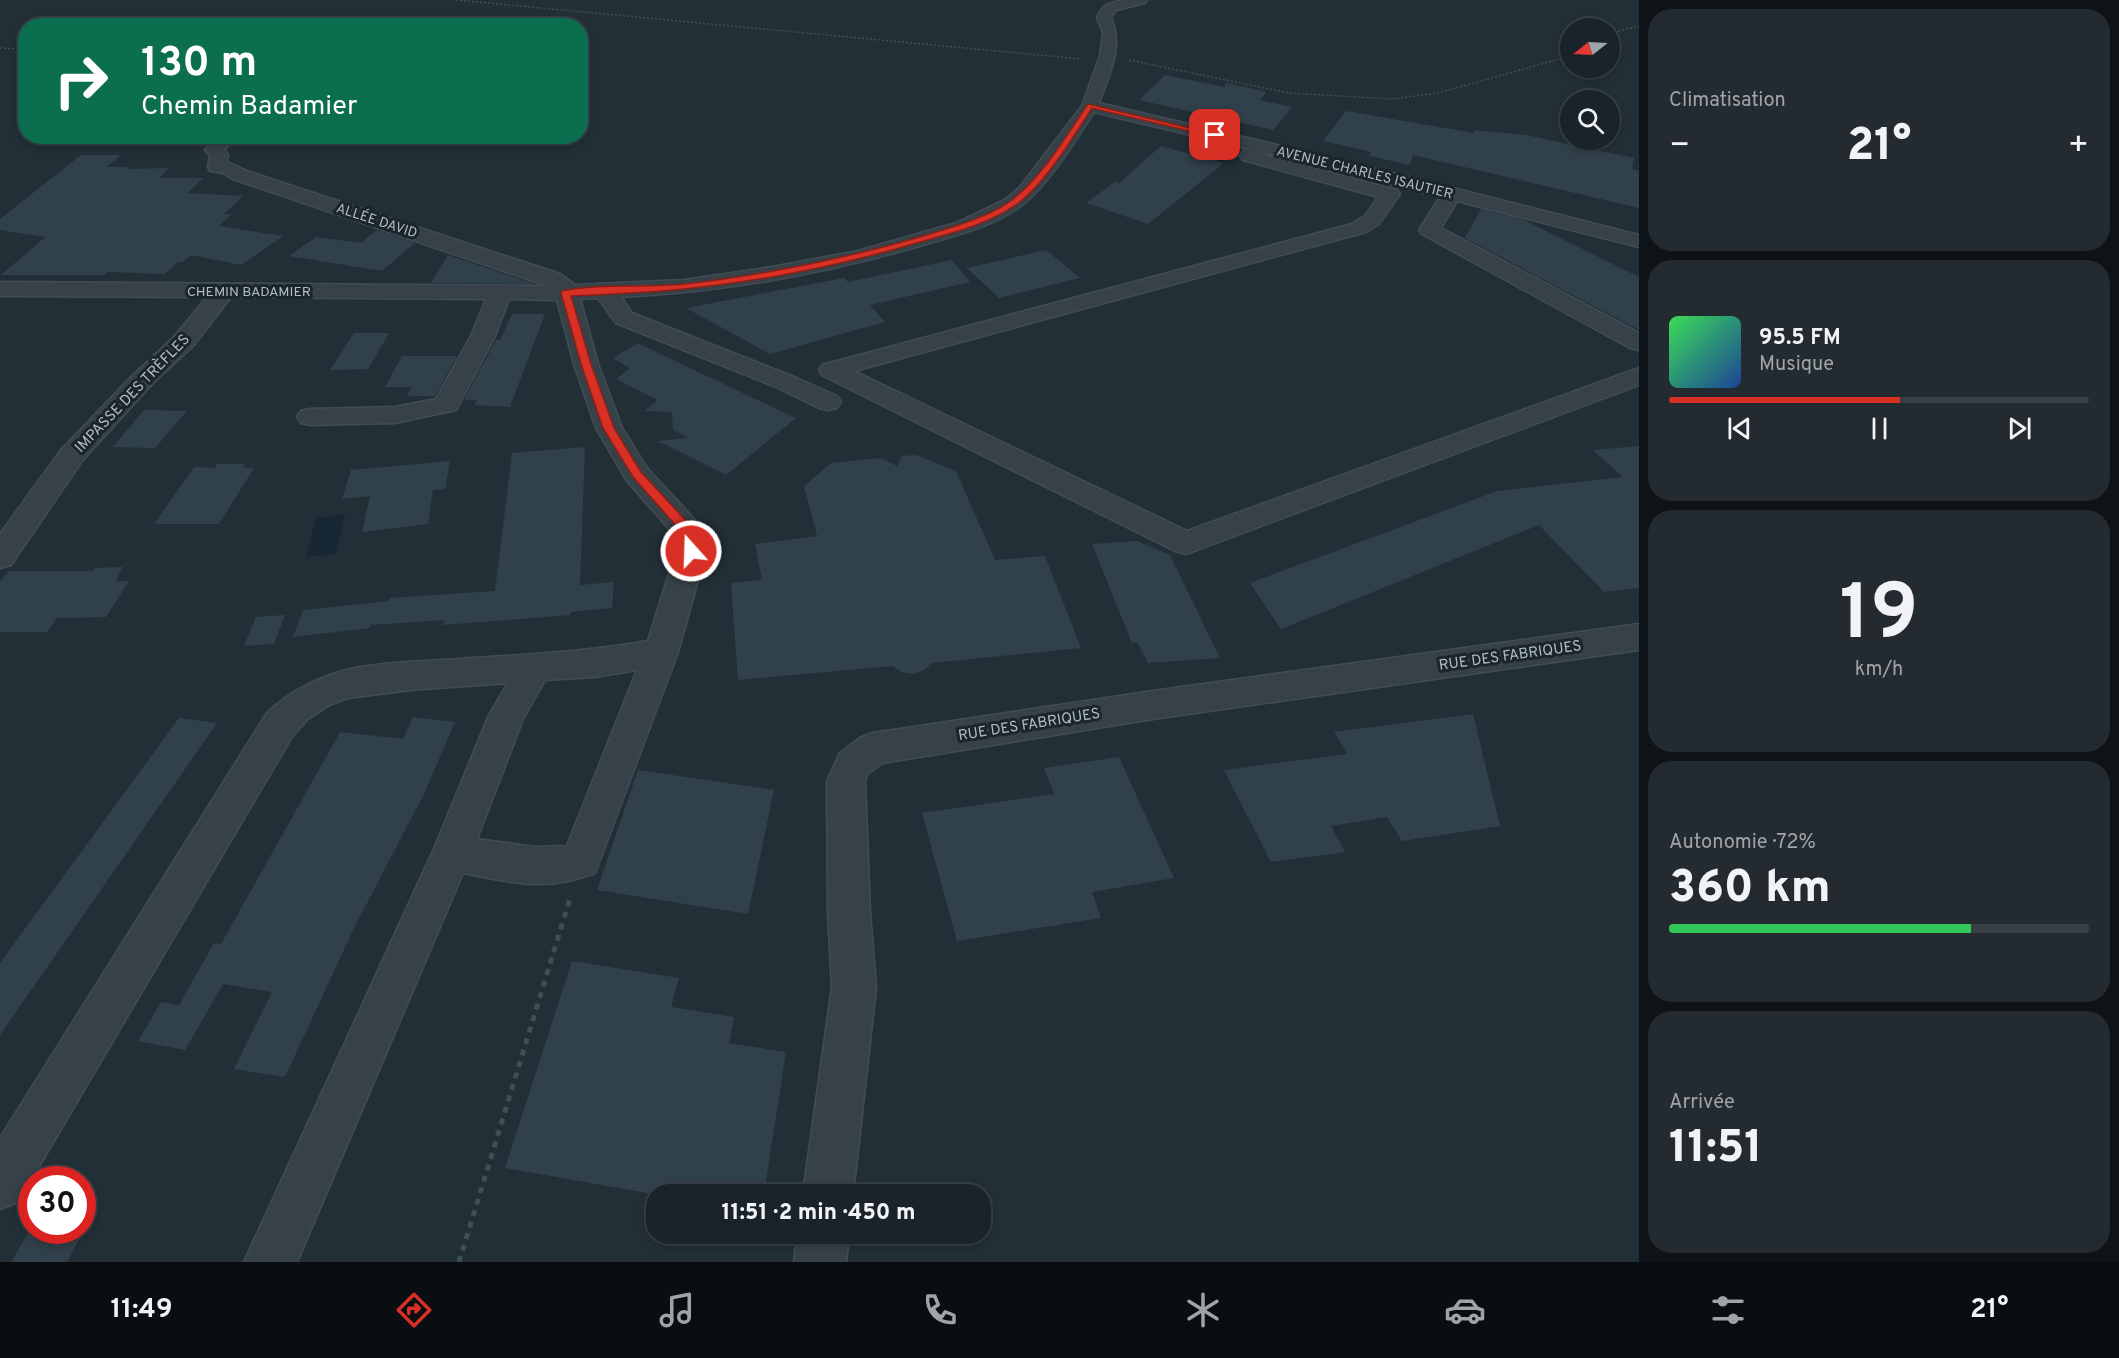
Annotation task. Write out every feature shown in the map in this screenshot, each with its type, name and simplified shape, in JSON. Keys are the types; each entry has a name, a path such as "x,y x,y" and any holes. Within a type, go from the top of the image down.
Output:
{"street":[{"name":"CHEMIN BADAMIER","path":"0,289 566,293 684,287 772,274 861,256 963,227 1013,203 1028,191 1090,106 1107,59 1110,32 1104,18 1106,12 1111,7 1140,0"},
{"name":"AVENUE CHARLES ISAUTIER","path":"1090,106 1639,241"},
{"name":"ALLÉE DAVID","path":"220,144 214,150 219,155 218,167 228,168 240,175 552,279 565,287 566,293"},
{"path":"1258,146 1249,156 1390,194 1372,220 1359,228 831,370 958,422 1186,543 1639,376"},
{"path":"1451,194 1429,230 1639,343"},
{"name":"IMPASSE DES TRÈFLES","path":"0,557 72,455 142,380 184,341 225,291"},
{"path":"605,291 624,318 785,382 828,402"},
{"path":"310,417 390,417 421,413 447,404 478,348 496,308 499,293"},
{"path":"452,853 545,866 568,866 581,860 661,652 691,551 684,527 637,474 609,428 586,364 566,293"},
{"name":"RUE DES FABRIQUES","path":"829,1184 854,987 849,912 846,781 853,764 873,749 1153,705 1639,637"},
{"path":"0,1184 280,724 296,709 316,695 345,684 410,676 594,664 661,652"},
{"path":"270,1262 452,853 507,715 535,667"},
{"path":"820,1262 822,1244"}],"path":[{"path":"456,0 1107,59 1289,93 1393,99 1438,93 1560,59"},
{"path":"1620,31 1639,26"},
{"path":"0,48 18,48"},
{"path":"459,1262 581,860"}],"water":[{"path":"345,514 336,554 306,557 316,518"}],"building":[{"path":"1165,75 1224,87 1227,83 1267,92 1260,100 1292,107 1273,130 1139,100"},
{"path":"1346,111 1474,133 1473,130 1526,135 1560,142 1560,150 1596,150 1634,158 1632,169 1639,171 1639,208 1413,155 1410,165 1369,156 1372,152 1323,141"},
{"path":"1161,146 1224,163 1148,224 1086,203 1115,182 1119,183"},
{"path":"81,155 121,155 106,167 169,168 160,178 203,178 188,193 243,196 224,214 232,214 219,226 283,236 241,265 191,255 183,262 178,262 165,274 107,272 104,275 1,275 45,237 0,230 0,219"},
{"path":"1481,209 1524,220 1639,277 1639,330 1465,238"},
{"path":"377,230 415,243 382,271 289,256 316,237 361,243"},
{"path":"1046,250 1080,278 999,298 967,268"},
{"path":"448,255 532,283 532,284 431,283"},
{"path":"952,260 970,282 870,305 885,322 770,354 686,308 844,278 848,282"},
{"path":"512,314 545,314 510,407 474,405 477,400 465,400 466,396 496,340 500,340"},
{"path":"354,333 389,333 368,369 330,370"},
{"path":"638,343 796,418 726,475 658,441 688,438 673,430 672,412 644,411 658,400 616,379 630,368 613,358"},
{"path":"402,356 457,356 435,396 407,396 412,387 385,387"},
{"path":"144,410 187,411 155,448 113,447"},
{"path":"1639,446 1639,588 1604,592 1539,525 1281,629 1250,583 1497,491 1623,477 1593,450"},
{"path":"585,447 580,585 614,582 612,608 570,612 570,615 443,625 444,620 370,625 370,628 293,637 303,610 389,601 390,598 495,591 512,453"},
{"path":"916,455 956,471 995,560 1045,556 1081,648 931,663 926,669 914,674 901,672 893,666 738,680 731,583 762,580 755,544 817,536 804,486 831,463 881,458 897,466 902,456"},
{"path":"450,461 445,489 433,490 428,524 362,532 370,496 342,499 351,470"},
{"path":"217,464 245,464 243,468 254,468 219,524 154,524 194,467 215,468"},
{"path":"1137,541 1170,555 1220,658 1148,663 1137,642 1132,643 1092,544"},
{"path":"123,567 115,582 129,581 106,617 57,618 47,632 0,632 0,581 9,571 93,571 94,568"},
{"path":"285,615 274,644 244,646 256,617"},
{"path":"1473,714 1500,826 1402,841 1387,817 1331,826 1345,852 1271,862 1224,770 1347,754 1334,732"},
{"path":"413,717 455,722 424,794 354,928 285,1077 234,1069 272,992 223,984 185,1050 138,1041 161,1002 179,1005 214,943 221,944 340,732 403,739"},
{"path":"179,718 217,723 0,1035 0,963"},
{"path":"1119,757 1174,878 1092,892 1101,918 957,941 922,813 1054,794 1044,768"},
{"path":"638,770 774,790 748,914 597,890"},
{"path":"572,961 679,978 671,1007 734,1017 729,1043 786,1052 766,1184 646,1184 646,1193 505,1168"},
{"path":"22,1244 77,1244 67,1262 11,1262"}],"route":[{"path":"691,551 684,527 637,474 609,428 586,364 566,293 684,287 772,274 861,256 963,227 1013,203 1028,191 1090,106 1215,135"}]}
